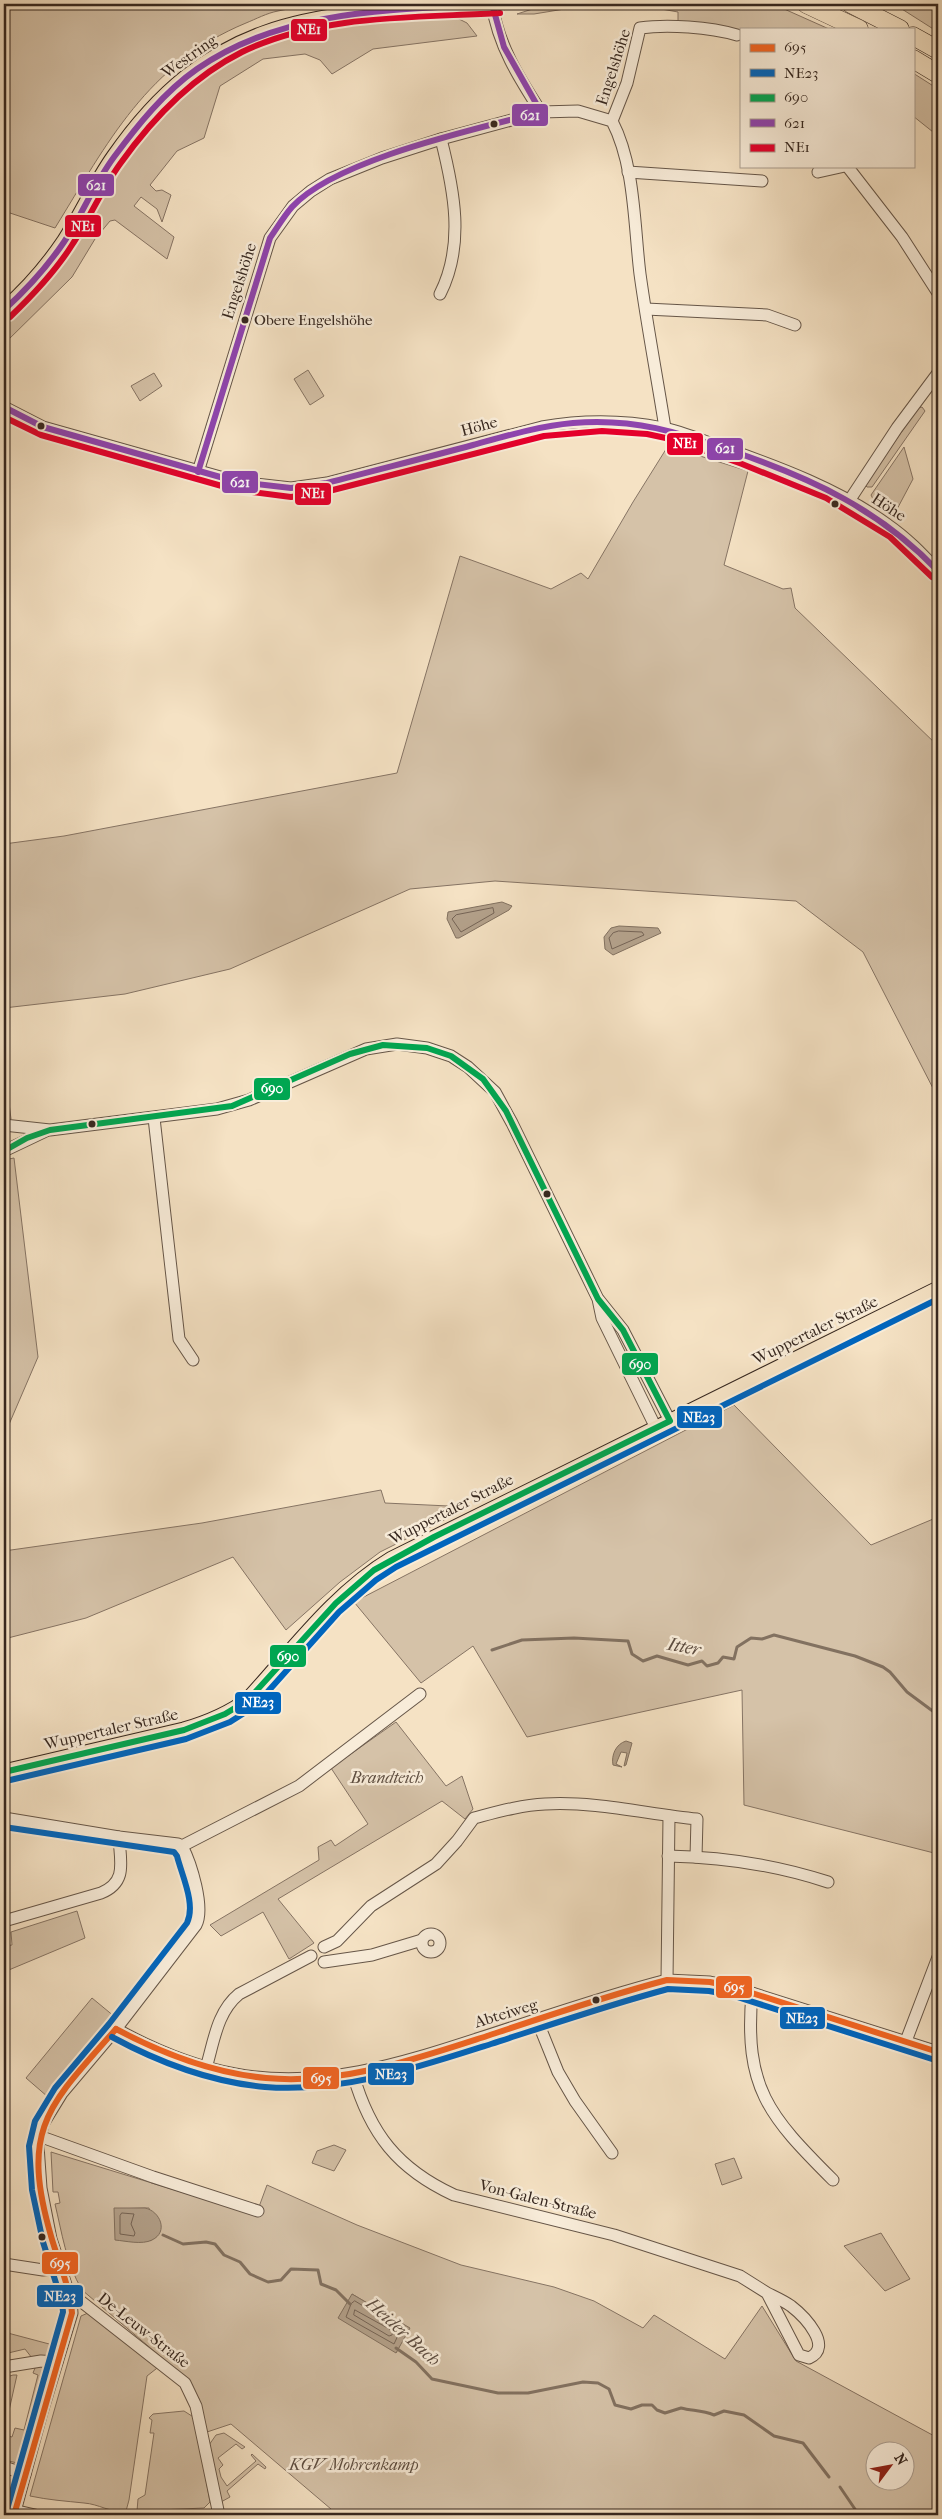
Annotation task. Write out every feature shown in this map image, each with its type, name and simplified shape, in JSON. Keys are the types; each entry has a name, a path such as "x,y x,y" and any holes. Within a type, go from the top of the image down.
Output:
{"highway":[{"path":"806,4 857,28"},
{"path":"851,4 898,28"},
{"path":"914,37 938,50"},
{"path":"914,60 938,74"}],"main road":[{"name":"Westring","path":"4,310 45,268 64,242 112,159 153,107 197,68 222,51 261,33 324,18 384,10 500,4"},
{"name":"Wuppertaler Straße","path":"4,1772 184,1730 211,1722 232,1712 248,1700 336,1602 374,1570 434,1536 938,1289"}],"street":[{"path":"492,4 495,27 506,53 541,112"},
{"name":"Engelshöhe","path":"665,428 646,309 624,148 612,121 627,83 640,28 655,26 724,31 737,35"},
{"name":"Engelshöhe","path":"198,472 264,254 270,238 293,206 330,179 382,158 441,139 541,112 578,111 612,121"},
{"path":"440,294 452,266 455,223 451,184 441,139"},
{"path":"818,172 837,168"},
{"path":"848,168 902,237 938,293"},
{"path":"628,172 762,181"},
{"path":"646,309 767,315 795,325"},
{"path":"849,501 897,428 938,374"},
{"name":"Höhe","path":"4,407 43,427 198,472 238,482 292,488 327,483 542,427 574,422 634,423 665,428 743,455 808,481 849,501 887,524 910,542 938,571"},
{"path":"4,1151 27,1138 50,1130 154,1118 232,1106 350,1054 383,1044 427,1048 451,1056 482,1078 498,1099 598,1299 623,1330 670,1421"},
{"path":"154,1118 179,1339 193,1360"},
{"path":"4,1125 50,1130"},
{"path":"598,1299 602,1318 656,1428"},
{"path":"4,1818 182,1846 298,1786 420,1694"},
{"path":"206,2068 219,2021 230,2002 256,1984 311,1956 316,1946 324,1947 337,1941 371,1906 436,1864 457,1841 474,1818 518,1807 574,1804 697,1819 696,1856"},
{"path":"668,1980 669,1816"},
{"path":"4,1921 101,1893 113,1887 120,1874 120,1837"},
{"path":"35,2515 11,2512 25,2474 57,2362 72,2318 69,2292 51,2240 41,2188 38,2160 40,2136 47,2116 57,2099 116,2029 198,1921 200,1911 196,1888 182,1846"},
{"path":"668,1856 696,1856 741,1861 794,1871 828,1882"},
{"path":"311,1956 316,1962 324,1962 372,1955 422,1940"},
{"path":"324,1947 328,1954 324,1962"},
{"path":"906,2041 938,1957"},
{"name":"Abteiweg","path":"116,2029 163,2053 206,2068 237,2074 309,2078 353,2074 398,2064 668,1980 710,1982 752,1992 938,2052"},
{"path":"752,1992 749,2035 750,2052 764,2097 784,2129 832,2180"},
{"path":"537,2020 558,2072 575,2101 612,2153"},
{"name":"Von-Galen-Straße","path":"353,2074 366,2113 377,2133 400,2160 430,2183 454,2195 585,2227 659,2248 740,2276 793,2307 812,2328 820,2342 814,2356 802,2357 795,2350 767,2293"},
{"path":"40,2136 147,2175 258,2211"},
{"path":"4,2264 43,2270 60,2268"},
{"name":"De-Leuw-Straße","path":"69,2292 182,2379 192,2396 219,2515"},
{"path":"4,2367 41,2361 57,2362"},
{"path":"4,2467 25,2474"}],"green space":[{"path":"4,4 327,4 290,8 266,15 212,40 182,60 156,83 133,109 93,165 55,228 4,211"},
{"path":"548,4 595,4 534,14 517,14"},
{"path":"609,4 773,4 827,28 740,28 740,31 678,24 678,12 639,5"},
{"path":"894,4 938,4 938,32"},
{"path":"457,18 467,23 477,36 373,49 332,74 320,60 305,54 263,59 220,86 204,138 177,151 150,185 156,191 162,190 171,195 162,222 157,209 141,197 134,206 174,237 167,259 115,220 110,221 95,239 72,277 4,344 4,320 36,293 54,274 85,230 131,152 163,110 198,79 234,56 274,41 316,31 360,25"},
{"path":"914,74 938,89 938,136 914,117"},
{"path":"308,370 324,396 310,405 294,379"},
{"path":"154,373 162,386 140,401 131,386"},
{"path":"922,407 925,411 872,487 867,487 865,485 918,408"},
{"path":"668,446 748,471 724,565 783,589 791,588 795,608 938,746 938,1098 863,952 796,901 495,881 410,889 230,969 125,994 4,1008 4,844 64,836 397,773 460,556 551,589 581,573 588,579"},
{"path":"904,447 913,479 895,513 873,499 871,495"},
{"path":"4,1063 11,1119 4,1120"},
{"path":"14,1158 38,1357 4,1436 4,1160"},
{"path":"734,1405 871,1545 938,1517 938,1854 744,1805 742,1690 527,1737 473,1646 421,1683 354,1602"},
{"path":"381,1490 385,1503 470,1507 380,1552 340,1582 286,1630 233,1557 86,1618 4,1639 4,1551 202,1523"},
{"name":"Brandteich","path":"396,1722 446,1786 462,1776 473,1809 465,1819 442,1801 278,1899 314,1943 289,1959 263,1912 221,1936 210,1925 319,1860 318,1847 331,1840 335,1846 368,1824 331,1768"},
{"path":"77,1911 85,1938 4,1972 4,1946 12,1945 11,1932"},
{"path":"92,1998 115,2017 48,2097 26,2078"},
{"path":"334,2145 346,2150 334,2171 312,2163 317,2151"},
{"name":"KGV Mohrenkamp","path":"51,2152 256,2215 267,2185 357,2225 461,2265 554,2287 594,2301 643,2328 654,2315 725,2359 762,2306 796,2361 938,2438 938,2515 338,2515 231,2424 207,2432 199,2399 187,2379 82,2290 68,2259 62,2237 55,2204 60,2203 58,2192 53,2192","holes":["149,2208 157,2236 150,2241 115,2209","352,2294 409,2328 396,2353"]},
{"path":"734,2158 742,2178 722,2185 715,2164"},
{"path":"881,2233 910,2279 885,2291 844,2246"},
{"path":"88,2313 161,2365 147,2376 126,2511 115,2511 89,2504 30,2496 81,2316"},
{"path":"4,2332 53,2345 50,2356 32,2358 25,2349 4,2354"},
{"path":"37,2363 49,2365 22,2464 4,2460 4,2435 12,2437 15,2428 24,2430 38,2375 33,2373"},
{"path":"17,2375 4,2433 4,2378"},
{"path":"184,2411 195,2418 210,2502 204,2508 137,2511 138,2499 145,2495 154,2433 150,2433 152,2420 149,2418 153,2414"},
{"path":"224,2433 245,2447 242,2449 236,2444 218,2458 223,2465 219,2469 221,2477 227,2486 256,2461 252,2454 266,2467 265,2469 258,2464 227,2491 230,2497 221,2502 209,2445 216,2435"},
{"path":"4,2478 17,2482 10,2502 4,2500"}],"water":[{"path":"502,902 512,906 509,910 456,938 447,919 448,912"},
{"path":"619,926 658,928 661,933 613,955 605,949 604,937 611,928"},
{"path":"622,1742 632,1743 626,1765 624,1766 627,1753 621,1752 616,1764 622,1767 613,1765 615,1750"},
{"path":"114,2208 145,2208 155,2213 158,2217 161,2227 157,2236 152,2240 144,2242 115,2240"},
{"path":"352,2294 410,2328 396,2353 338,2318"}],"waterway":[{"name":"Itter","path":"492,1650 522,1640 574,1638 628,1641 632,1654 643,1661 657,1656 688,1665 702,1661 707,1666 718,1663 723,1657 734,1659 737,1647 751,1638 762,1639 774,1635 855,1656 883,1667 890,1672 907,1692 938,1715"},
{"name":"Heider Bach","path":"163,2235 183,2244 206,2242 215,2244 224,2255 240,2262 250,2274 268,2282 281,2280 291,2269 318,2270 321,2284 336,2290 350,2304"},
{"name":"Heider Bach","path":"396,2348 416,2362 432,2379 498,2393 528,2393 583,2382 598,2383 609,2389 615,2405 631,2409 642,2405 652,2405 657,2410 665,2413 681,2408 714,2415 724,2411 744,2415 774,2436 803,2443 829,2477"},
{"name":"Heider Bach","path":"840,2487 859,2515"}],"transit line":[{"name":"621","path":"198,472 270,238 292,207 313,190 340,174 373,160 446,137 541,112 504,47 492,4"},
{"name":"621","path":"4,310 36,278 57,251 107,167 132,133 173,88 197,69 231,49 267,34 304,23 381,11 499,4"},
{"name":"NE1","path":"10,317 58,265 78,235 113,174 132,147 174,100 224,62 242,52 272,40 335,24 368,20 500,13"},
{"name":"621","path":"4,407 43,427 238,482 291,488 327,483 548,426 595,422 656,428 764,462 818,485 893,530 938,571"},
{"name":"NE1","path":"4,417 41,435 236,490 291,497 329,491 544,436 602,431 647,434 675,440 742,464 826,498 890,537 932,577"},
{"name":"690","path":"4,1151 27,1138 50,1130 232,1106 350,1054 383,1045 427,1048 451,1056 483,1079 506,1111 598,1299 623,1330 670,1421 434,1537 374,1570 336,1603 248,1700 225,1714 184,1730 4,1772"},
{"name":"NE23","path":"6,1781 186,1739 230,1722 255,1706 339,1612 376,1580 396,1567 938,1299"},
{"name":"NE23","path":"4,1827 174,1852 185,1881 190,1907 187,1923 109,2024 55,2088 35,2121 29,2146 32,2190 43,2242 62,2302 63,2312 6,2513"},
{"name":"695","path":"116,2029 170,2054 226,2072 266,2078 322,2078 350,2074 406,2061 599,1999 667,1980 710,1982 733,1987 938,2052"},
{"name":"NE23","path":"112,2037 167,2063 225,2081 265,2087 323,2086 352,2082 408,2069 464,2053 601,2008 668,1989 709,1991 731,1995 935,2060"},
{"name":"695","path":"14,2515 72,2313 71,2303 42,2199 39,2169 40,2143 46,2121 57,2100 116,2029"}],"place":[{"name":"Obere Engelshöhe","path":"245,320"}]}
